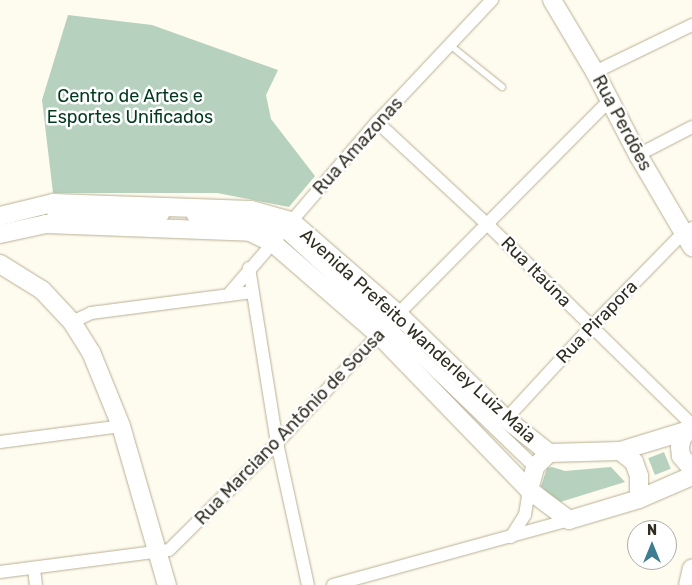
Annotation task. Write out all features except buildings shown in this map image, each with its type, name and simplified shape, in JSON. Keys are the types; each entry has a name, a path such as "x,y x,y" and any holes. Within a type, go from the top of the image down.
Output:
{"main road":[{"name":"Rua Perdões","path":"552,0 595,72 638,155 689,236"},
{"name":"Avenida Prefeito Wanderley Luiz Maia","path":"0,216 53,203 251,210 283,232 389,325 549,453 620,451 690,427"},
{"name":"Avenida Prefeito Wanderley Luiz Maia","path":"0,234 46,224 283,232 389,325 529,490 569,520"},
{"path":"0,264 42,290 72,322 91,352 121,426 167,585"},
{"path":"690,427 680,447 681,456 692,469"},
{"path":"620,451 634,462 640,476 640,499"},
{"path":"529,490 535,467 549,453"},
{"path":"569,520 640,499 692,476"},
{"path":"688,585 692,568"}],"street":[{"name":"Rua Amazonas","path":"228,295 249,268 283,232 377,122 492,0"},
{"path":"595,72 692,25"},
{"name":"Rua Marciano Antônio de Sousa","path":"0,572 168,550 277,444 389,325 609,102"},
{"name":"Rua Itaúna","path":"377,122 488,225 690,427"},
{"path":"638,155 692,127"},
{"path":"0,227 47,216 166,215 249,220 283,232"},
{"name":"Rua Pirapora","path":"506,419 591,327 689,236"},
{"path":"249,268 277,444 308,585"},
{"path":"72,322 91,313 254,292"},
{"path":"389,325 535,467"},
{"path":"0,442 121,426"},
{"path":"511,537 525,515 529,490"},
{"path":"333,585 569,520"},
{"path":"34,569 36,585"}],"lane":[{"path":"450,45 502,87"}],"green space":[{"name":"Centro de Artes e Esportes Unificados","path":"68,15 152,25 278,70 266,95 271,119 315,176 289,207 217,193 53,193 42,100"},
{"path":"664,452 671,469 655,475 648,458"},
{"path":"552,467 565,471 611,467 625,482 557,503 541,486 547,468"}]}
